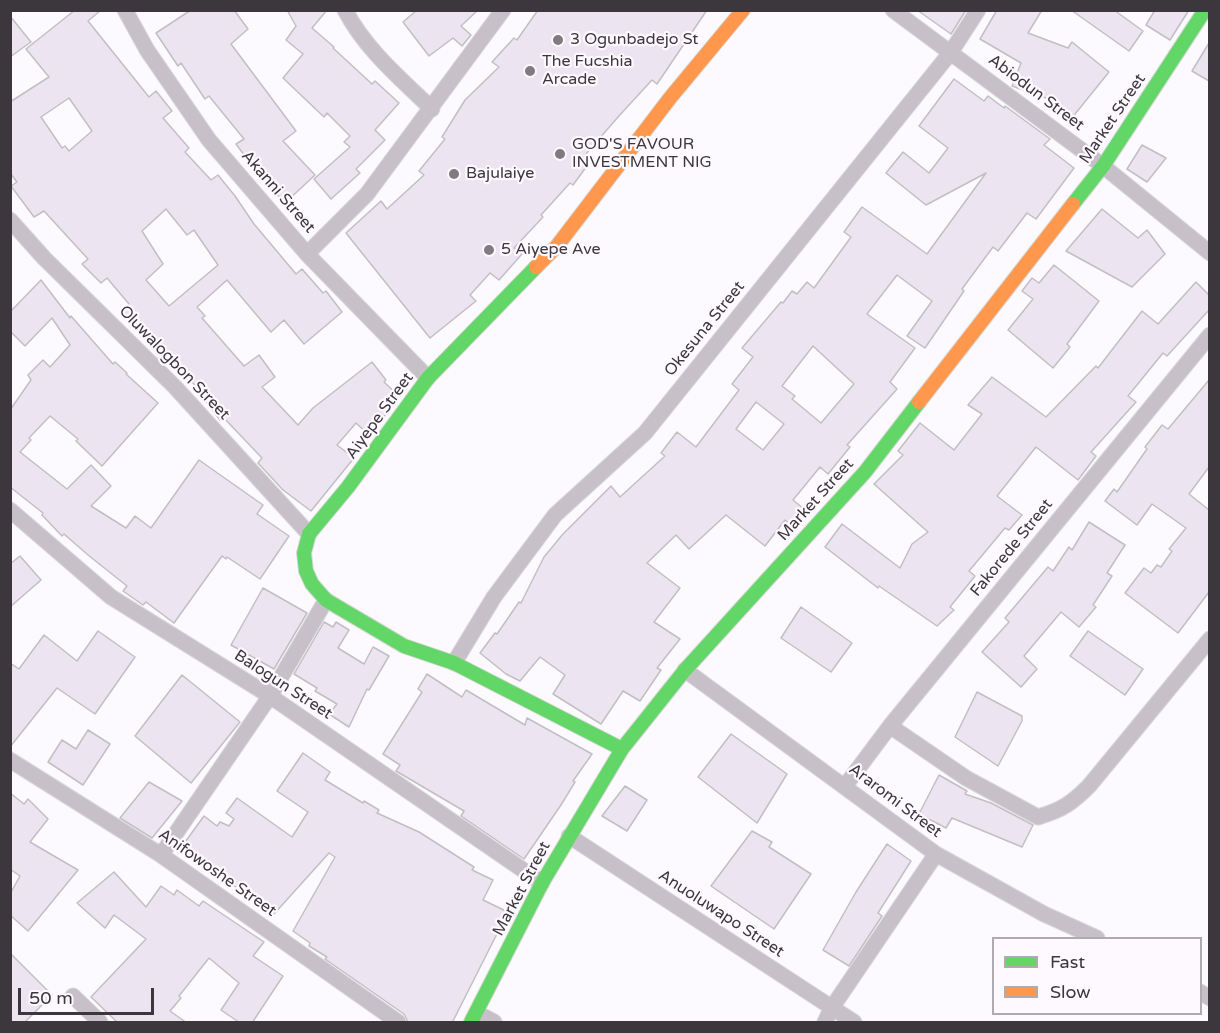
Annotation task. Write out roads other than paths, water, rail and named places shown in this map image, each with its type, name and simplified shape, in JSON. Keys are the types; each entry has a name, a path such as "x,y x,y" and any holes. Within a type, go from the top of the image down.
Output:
{"street":[{"name":"Akanni Street","path":"125,10 147,50 209,140 307,254 428,378"},
{"path":"345,10 351,21 389,68 432,109"},
{"path":"307,254 367,194 503,10"},
{"name":"Aiyepe Street","path":"309,534 348,487 428,378 557,246 670,98 743,10"},
{"name":"Abiodun Street","path":"893,10 1103,166 1209,253"},
{"name":"Okesuna Street","path":"454,663 494,597 555,515 645,433 951,52 978,10"},
{"name":"Market Street","path":"474,1018 542,884 622,749 685,670 864,472 1103,166 1205,10"},
{"name":"Oluwalogbon Street","path":"10,220 44,258 175,387 309,534"},
{"name":"Fakorede Street","path":"845,786 890,726 1209,335"},
{"name":"Balogun Street","path":"10,510 111,597 270,696 542,884"},
{"path":"309,534 304,553 306,571 312,584 326,600 404,646 454,663 622,749"},
{"path":"161,855 270,696 326,600"},
{"path":"890,726 966,778 1038,817 1058,811 1070,804 1089,786 1209,639"},
{"name":"Araromi Street","path":"685,670 936,854 1044,914 1093,937"},
{"name":"Anifowoshe Street","path":"10,760 161,855 398,1023"},
{"name":"Anuoluwapo Street","path":"569,836 828,1016 854,1023"},
{"path":"828,1016 936,854"},
{"path":"74,996 100,1023"},
{"path":"474,1018 494,1023"}],"place":[{"name":"3 Ogunbadejo St","path":"558,40"},
{"name":"The Fucshia Arcade","path":"530,71"},
{"name":"GOD'S FAVOUR INVESTMENT NIG","path":"560,154"},
{"name":"Bajulaiye","path":"454,174"},
{"name":"5 Aiyepe Ave","path":"489,250"}]}
